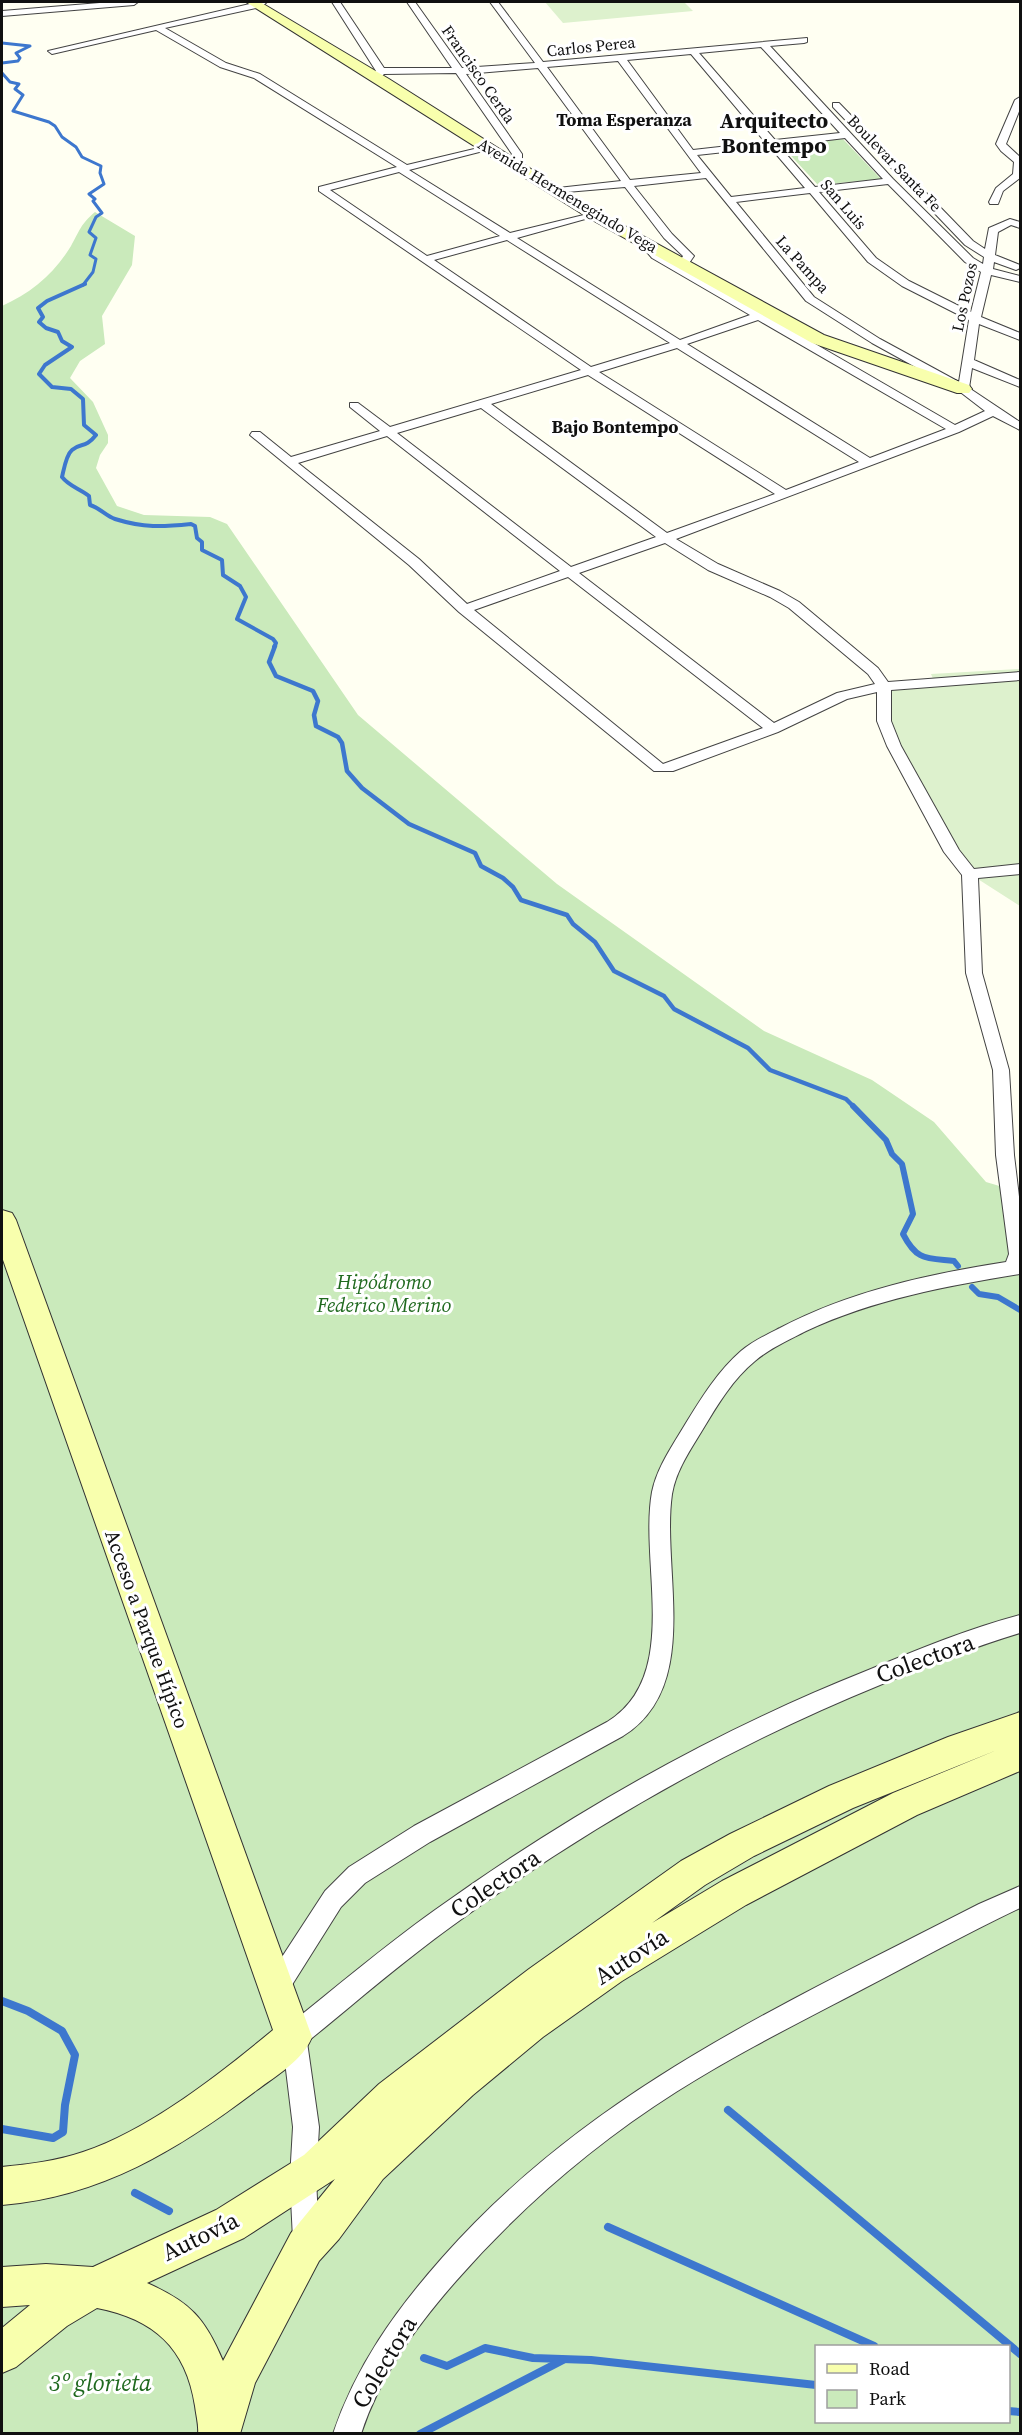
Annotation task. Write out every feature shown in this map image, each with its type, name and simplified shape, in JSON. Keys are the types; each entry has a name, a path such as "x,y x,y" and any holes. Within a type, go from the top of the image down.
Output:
{"street":[{"path":"2,14 134,2"},
{"path":"336,2 378,74"},
{"name":"Francisco Cerda","path":"411,2 517,154 517,165"},
{"path":"494,2 628,184 668,236 689,256 683,264"},
{"path":"52,51 258,3"},
{"name":"Avenida Hermenegindo Vega","path":"258,3 378,74 592,214 683,264 765,314 818,339 963,389"},
{"path":"156,27 223,65 257,76 508,237 870,463"},
{"name":"Carlos Perea","path":"378,74 439,69 471,72 804,40"},
{"path":"776,43 784,51"},
{"name":"Boulevar Santa Fe","path":"763,44 847,135 969,260 987,271 1020,279"},
{"name":"San Luis","path":"693,51 872,260 886,272 976,313"},
{"name":"La Pampa","path":"621,58 690,153 810,299 876,341 963,389 994,412 1020,427"},
{"name":"Boulevar Santa Fe","path":"833,102 969,243 990,257 1020,269"},
{"path":"1017,113 1020,128"},
{"path":"994,202 999,190 1019,175 1019,158 1004,149 1001,144 1017,113"},
{"path":"690,153 847,135"},
{"path":"488,147 322,189 427,258 590,371 784,495"},
{"path":"558,191 708,175"},
{"path":"728,200 891,181"},
{"path":"427,258 592,214"},
{"name":"Los Pozos","path":"963,389 976,313 990,257 993,230 1015,224"},
{"path":"645,244 656,256 765,314 955,430"},
{"path":"976,313 1020,326"},
{"path":"976,313 1020,337"},
{"path":"289,462 678,344 765,314"},
{"path":"969,362 1020,384"},
{"path":"990,371 998,369 1020,372"},
{"path":"276,1988 333,1899 357,1875 450,1818 629,1720 644,1700 660,1666 663,1639 660,1533 662,1494 670,1465 710,1401 732,1372 758,1348 816,1318 853,1304 904,1288 1017,1267 1018,1254 1005,1155 1002,1078 974,973 970,874 952,852 894,746 884,722 884,686 873,671 794,605 713,567 666,538 482,403"},
{"path":"354,405 392,432 773,729"},
{"path":"464,609 784,495 955,430 994,412"},
{"path":"256,435 414,562 464,609 659,768 668,768 773,729 842,696 884,686 1020,676"},
{"path":"970,874 1020,869"},
{"name":"Acceso a Parque Hípico","path":"2,1220 294,2037"},
{"name":"Colectora","path":"2,2186 66,2176 94,2168 190,2115 257,2068 443,1919 564,1836 639,1792 802,1707 939,1652 1020,1624"},
{"name":"Autovía","path":"2,2353 53,2312 94,2287 230,2224 318,2169 377,2111 411,2083 543,1980 693,1873 742,1845 841,1797 960,1748 1020,1727"},
{"name":"Autovía","path":"219,2433 237,2376 305,2247 369,2165 459,2082 530,2024 609,1969 734,1893 905,1804 1020,1756"},
{"name":"Colectora","path":"347,2433 352,2414 378,2362 409,2315 474,2239 600,2130 650,2094 715,2055 987,1912 1020,1897"},
{"path":"294,2037 306,2127 303,2178"},
{"name":"Autovía","path":"303,2178 305,2247"},
{"name":"Autovía","path":"2,2287 34,2284 94,2287 120,2294 158,2309 186,2331 207,2368 216,2397 219,2433"}],"green space":[{"path":"545,2 684,2 693,11 563,23"},
{"path":"843,139 881,179 818,185 781,145"},
{"path":"95,212 135,236 132,265 102,316 105,344 80,361 70,378 93,402 108,435 108,443 100,455 96,468 117,506 144,515 210,517 227,524 358,715 557,884 764,1031 872,1080 934,1122 986,1182 1020,1192 1020,2433 2,2433 2,306 32,289 49,274 71,246 81,228"},
{"path":"1020,669 1020,906 970,874 894,746 884,686 934,681 931,674"}],"waterway":[{"path":"2,43 30,46 16,53 20,58 18,61 2,63"},
{"path":"2,73 10,82 19,84 15,89 23,95 13,111 49,122 55,126 62,137 76,147 82,157 101,166 100,173 104,184 89,194 95,199 93,201 102,213 96,217 89,232 96,238 90,255 96,259 93,272 83,285"},
{"path":"83,285 47,301 38,308 43,317 39,322 46,328 58,332 62,341 72,347 45,365 39,374 52,387 71,389 83,399 84,425 96,435 86,444 70,452 62,477 89,496 90,505 115,519 144,525 191,524 195,526 197,538 202,542 202,550 222,560 223,575 240,586 246,597 237,619 273,639 276,643 274,647"},
{"path":"275,646 269,662 276,676 313,691 318,701 314,715 316,726 338,737 342,743 347,771 362,788 409,824 475,853 481,866 503,878 513,887 521,900 567,915 573,924 595,942 614,971 664,996 674,1009 748,1048 770,1070 846,1099 853,1106"},
{"path":"853,1106 886,1140 892,1154 902,1164 913,1214 903,1234 908,1243 918,1254 954,1261 958,1266"},
{"path":"972,1287 979,1294 998,1297 1020,1310"},
{"path":"2,2001 28,2011 62,2031 75,2055 65,2105 63,2132 53,2138 2,2129"},
{"path":"728,2110 1009,2345"},
{"path":"135,2193 169,2211"},
{"path":"608,2227 872,2345"},
{"path":"1010,2346 1020,2354"},
{"path":"424,2358 447,2366 485,2348 533,2358 591,2360 815,2385"},
{"path":"420,2434 563,2360"},
{"path":"1010,2411 1020,2412"}],"district":[{"name":"Toma Esperanza","path":"624,119"},
{"name":"Arquitecto Bontempo","path":"774,132"},
{"name":"Bajo Bontempo","path":"615,426"}],"park label":[{"name":"Hipódromo Federico Merino","path":"384,1294"},
{"name":"3º glorieta","path":"100,2382"}]}
